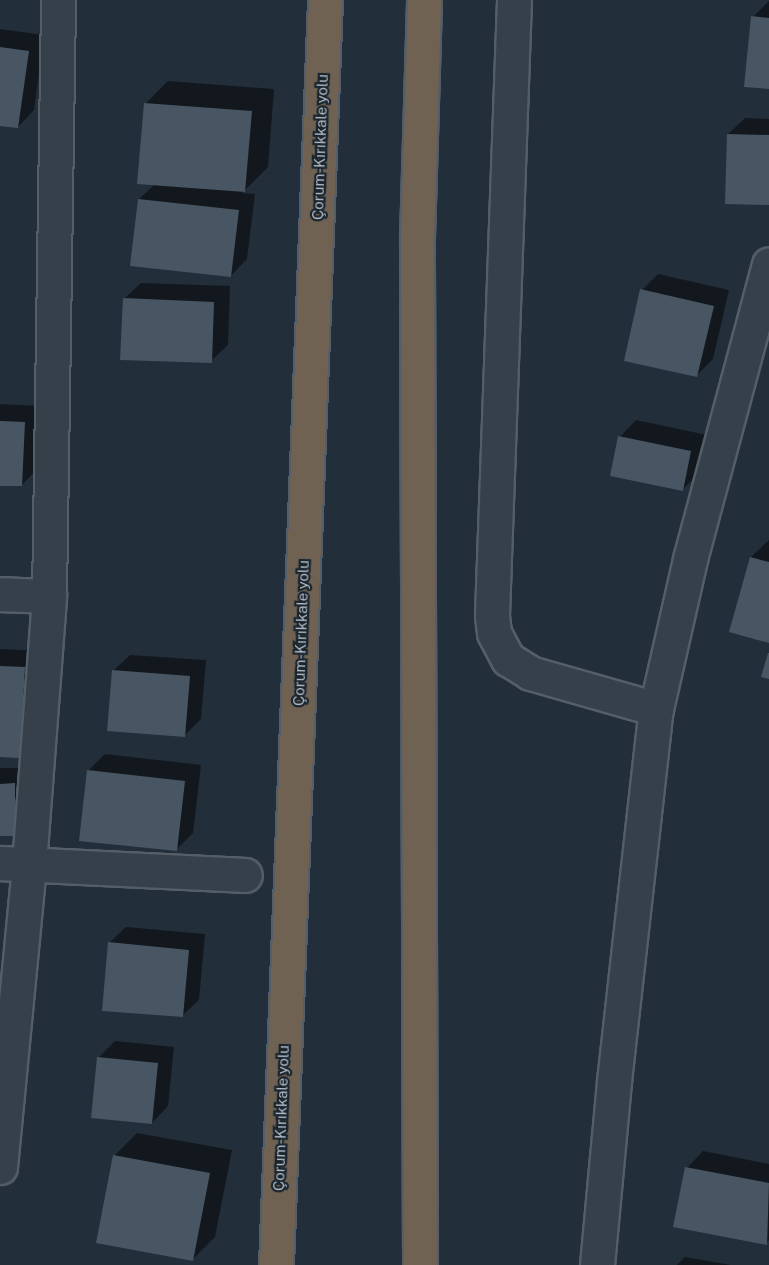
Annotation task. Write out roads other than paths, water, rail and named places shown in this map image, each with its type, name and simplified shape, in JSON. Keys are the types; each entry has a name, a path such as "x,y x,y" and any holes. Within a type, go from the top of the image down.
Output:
{"highway":[{"name":"Çorum-Kırıkkale yolu","path":"276,1265 325,0"},
{"path":"420,1265 417,238 424,0"}],"street":[{"path":"0,1167 14,864 50,596 58,0"},
{"path":"514,0 492,592 494,633 508,659 530,673 656,709"},
{"path":"597,1265 614,1081 656,709 690,559 769,264"},
{"path":"0,594 50,596"},
{"path":"14,864 245,875"}]}
